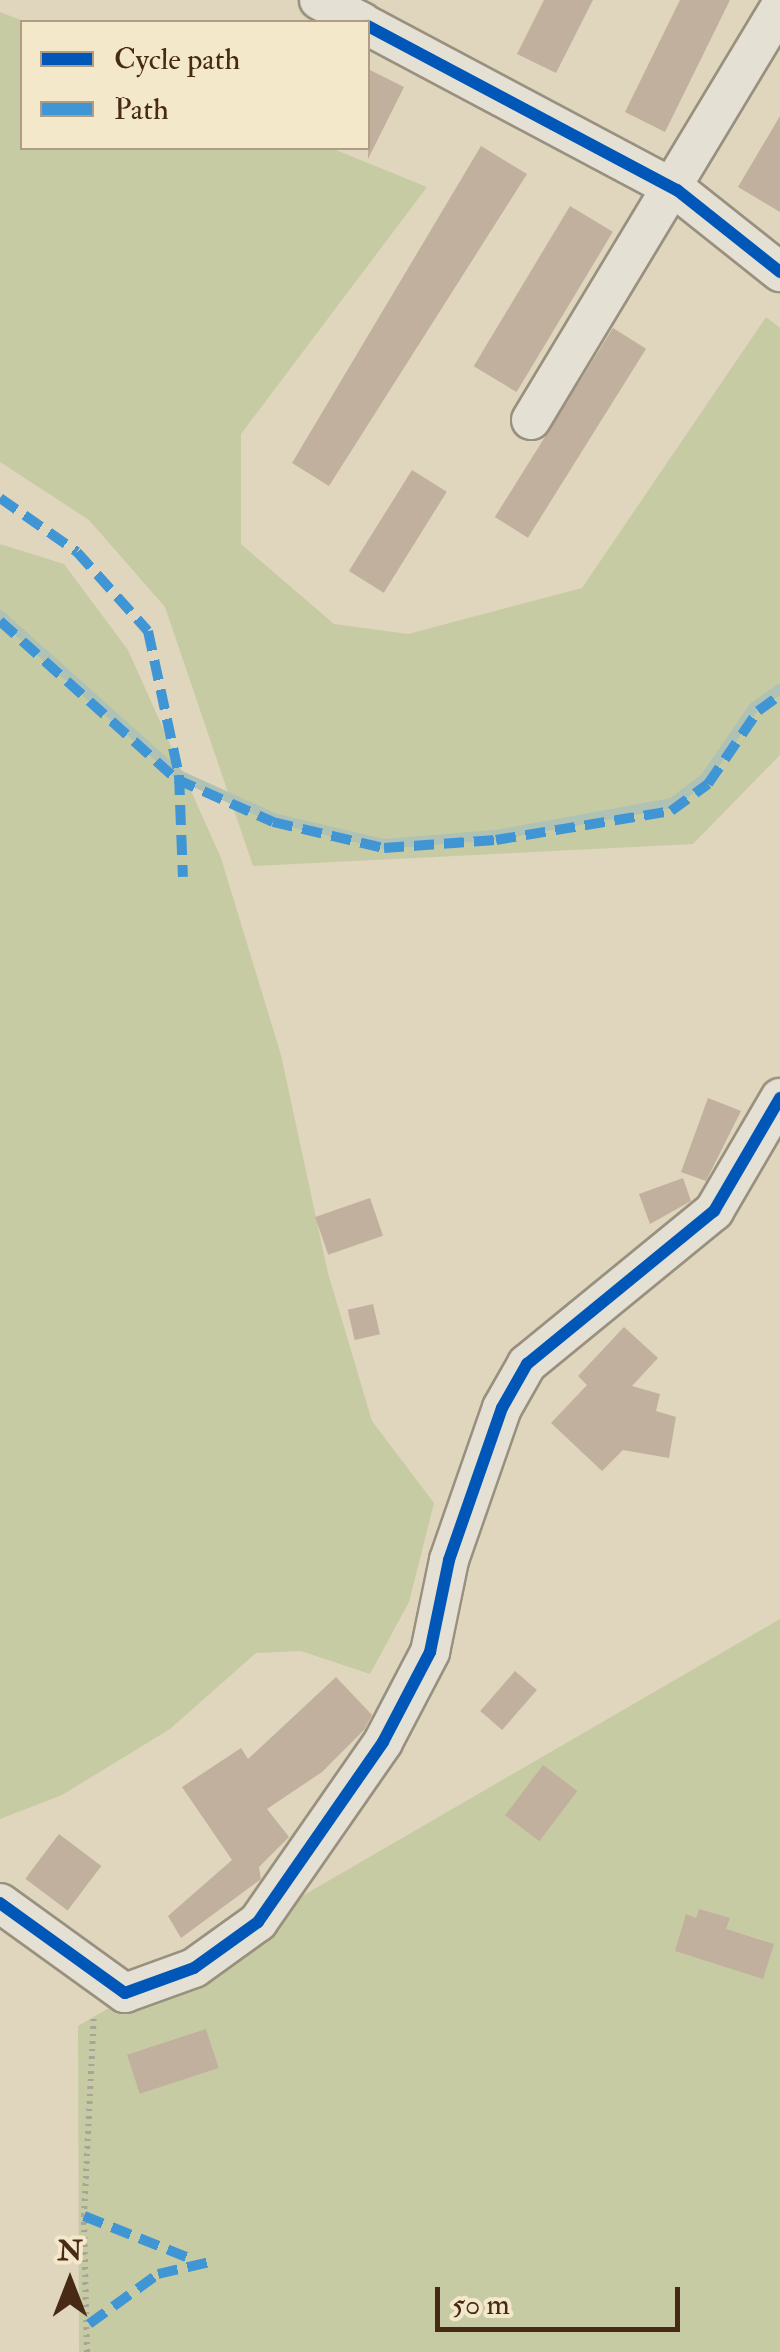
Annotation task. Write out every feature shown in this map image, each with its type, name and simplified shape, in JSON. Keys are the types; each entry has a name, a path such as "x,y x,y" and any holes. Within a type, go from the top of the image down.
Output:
{"street":[{"path":"320,0 358,20"},
{"path":"531,420 677,190 780,8"},
{"path":"370,27 677,190 780,272"},
{"path":"0,1903 125,1993 161,1985 258,1922 383,1742 430,1652 449,1560 502,1408 528,1364 714,1212 780,1098"}],"path":[{"path":"87,2352 84,2216 96,1974"}],"green space":[{"path":"0,12 21,20 20,150 336,150 427,187 241,434 241,544 334,624 408,634 582,588 766,317 780,328 780,755 693,844 253,866 165,607 89,520 0,462"},
{"path":"0,544 64,564 128,650 221,858 281,1055 328,1273 372,1421 434,1503 409,1602 370,1674 301,1651 256,1653 170,1729 62,1795 0,1819"},
{"path":"780,1619 780,2352 79,2352 78,2026"}],"building":[{"path":"544,0 593,0 556,73 517,54"},
{"path":"680,0 730,0 665,132 625,112"},
{"path":"370,70 404,87 368,159 370,150"},
{"path":"780,116 780,212 738,187"},
{"path":"481,146 527,174 329,486 292,463"},
{"path":"570,206 613,232 517,392 474,366"},
{"path":"613,328 646,349 528,538 495,517"},
{"path":"412,470 447,492 384,593 349,571"},
{"path":"708,1098 741,1111 706,1181 681,1172"},
{"path":"683,1178 691,1201 650,1224 639,1194"},
{"path":"370,1198 383,1236 328,1255 315,1217"},
{"path":"373,1304 380,1334 355,1340 348,1310"},
{"path":"624,1327 658,1358 632,1386 660,1394 656,1411 676,1417 669,1458 623,1450 602,1471 551,1423 587,1385 578,1376"},
{"path":"515,1671 537,1690 502,1730 480,1711"},
{"path":"336,1677 372,1715 364,1730 322,1772 267,1809 289,1837 259,1867 261,1879 181,1938 168,1916 232,1860 182,1787 241,1748 248,1759"},
{"path":"543,1765 577,1791 539,1841 505,1815"},
{"path":"59,1834 101,1866 68,1911 25,1879"},
{"path":"699,1909 730,1918 726,1929 774,1944 763,1979 675,1951 686,1914 696,1918"},
{"path":"206,2029 219,2068 140,2094 127,2055"}],"waterway":[{"path":"0,615 179,775 274,818 384,844 496,835 672,803 705,778 754,707 780,689"}],"marked path":[{"path":"0,498 77,552 148,631 179,775 183,877"},
{"path":"0,621 176,779 273,822 384,848 496,840 671,811 708,784 758,711 780,695"},
{"path":"84,2216 194,2260"},
{"path":"89,2324 158,2274 214,2261"}],"cycle path":[{"path":"370,27 677,190 780,272"},
{"path":"0,1903 125,1993 194,1968 258,1922 383,1742 430,1652 449,1560 502,1408 527,1364 714,1211 780,1098"}]}
